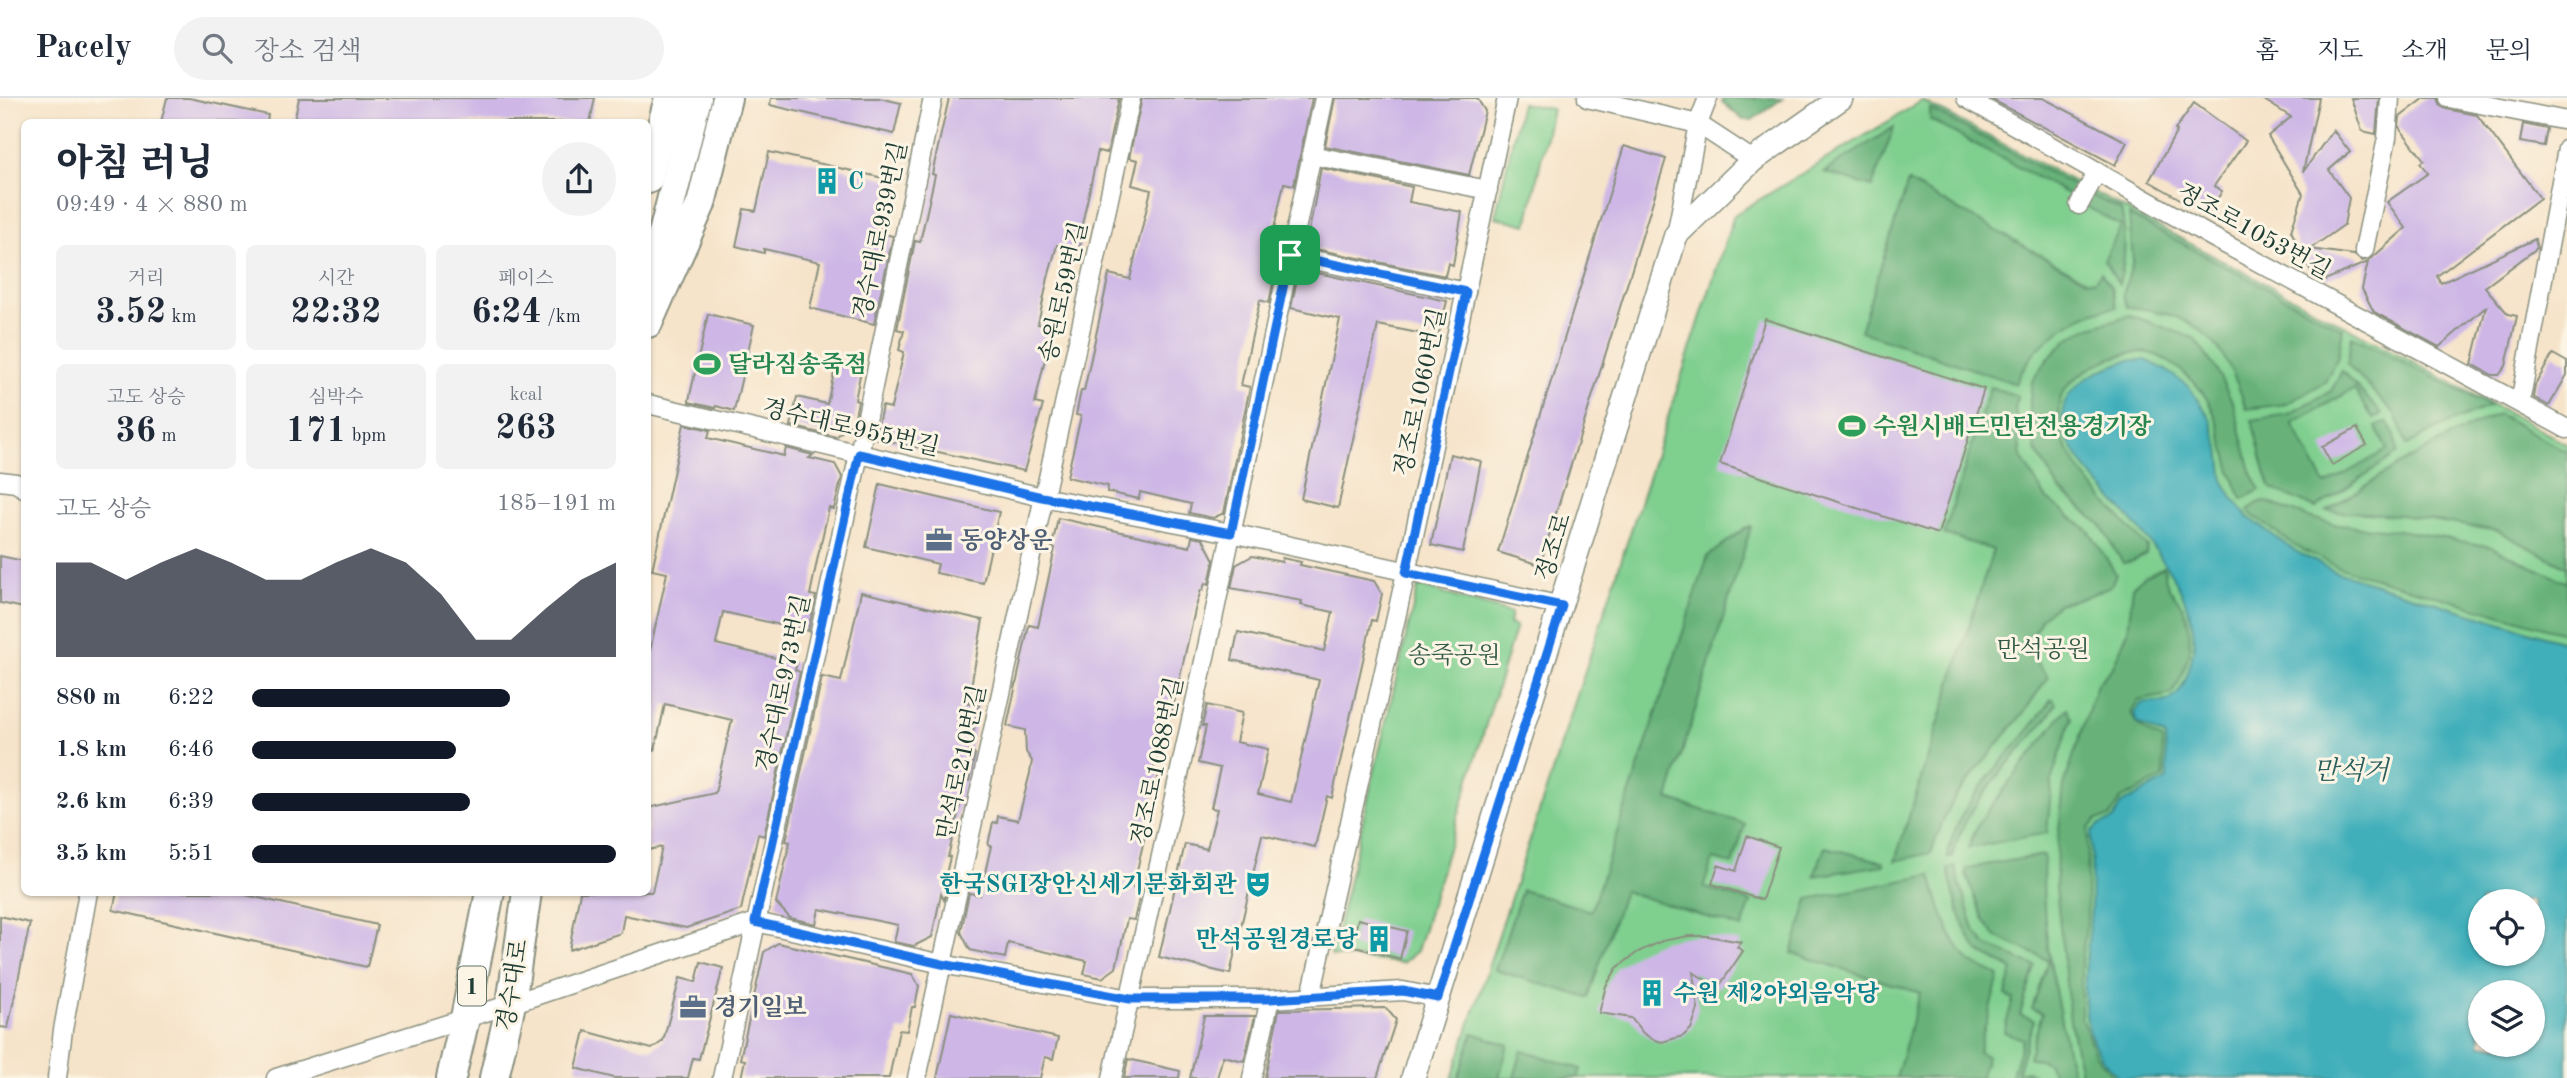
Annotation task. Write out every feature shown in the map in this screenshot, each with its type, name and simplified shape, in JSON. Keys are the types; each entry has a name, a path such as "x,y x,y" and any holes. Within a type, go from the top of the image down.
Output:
{"main road":[{"path":"645,119 650,98"},
{"path":"651,167 669,98"},
{"path":"651,283 697,98"},
{"path":"651,316 701,204 727,98"},
{"name":"경수대로","path":"451,1078 466,1018 489,896"},
{"name":"경수대로","path":"494,1078 511,1004 526,896"}],"street":[{"name":"경수대로939번길","path":"859,454 933,98"},
{"name":"송원로59번길","path":"1042,497 1131,98"},
{"path":"1231,533 1324,98"},
{"name":"정조로1060번길","path":"1406,573 1507,98"},
{"path":"1587,98 1698,124 1753,160"},
{"path":"1676,235 1698,124 1708,98"},
{"name":"정조로","path":"1413,1078 1676,235 1753,160 1841,98"},
{"name":"정조로1053번길","path":"1966,98 2212,237 2567,429"},
{"path":"2364,250 2387,138 2390,98"},
{"path":"2449,98 2567,121"},
{"path":"2521,403 2567,149"},
{"path":"1311,155 1488,190"},
{"path":"2079,205 2097,172"},
{"path":"1290,255 1466,292"},
{"name":"경수대로955번길","path":"651,405 1042,497 1231,533 1562,606"},
{"name":"경수대로973번길","path":"722,1078 859,454"},
{"path":"0,481 21,486"},
{"name":"만석로210번길","path":"917,1078 1042,497"},
{"name":"정조로1088번길","path":"1112,1078 1231,533"},
{"path":"1311,996 1406,573"},
{"path":"57,1078 87,896"},
{"path":"276,1078 511,1004 755,922 942,964 1130,999 1270,999 1403,991 1438,998"},
{"path":"1252,1078 1270,999"}],"green space":[{"path":"1723,98 1783,98 1752,120 1743,120 1722,102"},
{"name":"만석공원","path":"1922,101 2567,444 2567,1078 1452,1078 1734,215"},
{"path":"1521,103 1552,109 1527,225 1495,217"},
{"path":"1930,109 2080,189 2075,198 1930,120"},
{"path":"1894,127 1872,187 1824,172"},
{"path":"1908,182 2086,280 2094,281 2101,272 2111,287 2117,307 2086,316 2056,333 2032,356 2016,384 1860,331"},
{"path":"2089,194 2121,210 2125,247 2119,284 2104,260 2121,226 2084,205"},
{"path":"2129,215 2343,329 2338,357 2325,382 2286,404 2246,409 2229,366 2206,335 2173,316 2127,307 2123,295 2133,261"},
{"path":"2130,315 2194,338 2216,369 2234,405 2251,471 2260,490 2242,499 2212,410 2194,382 2179,369 2161,357 2138,352 2100,363 2068,386 2059,404 2059,423 2074,462 2147,547 2146,554 2123,563 2100,524 2059,489 2036,451 2030,426 2030,400 2032,381 2068,339 2084,329"},
{"path":"2352,336 2490,406 2446,424 2407,445 2395,414 2347,364"},
{"path":"2342,371 2382,414 2373,418 2354,389 2292,423 2325,485 2387,450 2376,427 2387,421 2395,436 2398,453 2316,508 2271,488 2252,420 2289,414 2331,391"},
{"path":"1990,387 2018,396 2015,408 2021,457 2046,498 2089,531 2116,574 2111,586 2059,604 2042,617 2031,640 2033,657 2048,677 2025,711 1955,797 1931,853 1895,861 1993,550 1944,534"},
{"path":"2498,414 2567,452 2567,567 2498,531 2400,515 2327,511 2410,458"},
{"path":"2267,502 2338,525 2405,531 2492,547 2567,583 2567,634 2340,568 2297,547 2248,510 2258,503"},
{"path":"1751,527 1668,799 1745,824 1733,864 1713,859 1703,887 1751,902 1742,928 1624,891 1588,998 1495,970 1522,890 1591,911 1708,556 1744,529"},
{"path":"2164,567 2167,585 2183,607 2188,621 2190,643 2186,664 2172,694 2138,701 2131,712 2143,729 2162,739 2164,777 2120,800 2110,817 2096,820 2088,829 2087,921 2081,961 2081,1017 2095,1054 2114,1078 2082,1078 2070,1021 2056,887 2057,846 2064,785 2097,684 2113,667 2128,631 2133,587 2144,576"},
{"name":"송죽공원","path":"1418,586 1511,613 1509,624 1516,626 1417,951 1403,963 1331,956"},
{"path":"2051,699 2056,704 2047,718 1979,801 1958,837 1953,856 1948,857 1962,814 1975,794"},
{"path":"2067,708 2072,718 2052,778 2047,833 1968,848 1979,822"},
{"path":"1825,847 1884,862 1884,865 1814,876"},
{"path":"2044,855 2047,939 2073,1078 2056,1078 2048,1063 2029,1057 2042,1013 2032,1009 2048,960 1995,936 1984,920 1966,874 1967,868"},
{"path":"1955,867 1974,929 1986,945 2035,966 2020,1015 2034,1020 2017,1073 2027,1071 2039,1078 2011,1078 2023,1039 2004,1032 2013,999 2006,995 2013,969 1979,951 1968,936 1948,869"},
{"path":"1931,875 1945,921 1956,944 1970,961 1999,976 1978,1052 1987,1056 1980,1078 1896,1078 1920,993 1792,953 1808,899"},
{"path":"1473,1033 1508,1045 1499,1078 1458,1078"},
{"path":"1522,1050 1581,1069 1578,1078 1514,1078"}],"water":[{"name":"만석거","path":"2129,360 2146,360 2166,370 2189,387 2209,416 2220,449 2224,482 2234,499 2248,517 2295,551 2336,572 2567,643 2567,1078 2120,1078 2105,1063 2094,1045 2085,1006 2091,900 2091,832 2098,825 2113,820 2121,804 2167,779 2165,736 2136,722 2134,712 2141,704 2167,701 2177,695 2186,678 2194,646 2190,615 2169,570 2151,544 2087,470 2071,445 2063,421 2067,398 2088,378"}],"building":[{"path":"167,98 189,98 268,115 267,119 162,119"},
{"path":"299,98 595,98 591,119 295,119"},
{"path":"771,98 879,98 901,103 894,134 770,105"},
{"path":"949,98 1119,98 1107,153 1098,151 1079,250 1057,245 1048,278 1038,324 1052,328 1035,403 1043,405 1024,471 875,438 882,406 891,408 904,352 899,350 904,331 897,329 915,241 920,242"},
{"path":"1142,98 1312,98 1294,185 1284,183 1270,247 1280,249 1269,303 1260,300 1241,385 1250,387 1224,513 1213,518 1189,513 1191,504 1140,492 1139,499 1107,492 1108,486 1067,477 1081,416 1076,415 1081,391 1084,391 1109,274 1130,279 1151,190 1132,185 1138,160 1129,158"},
{"path":"1335,98 1477,98 1485,111 1469,175 1325,146"},
{"path":"1989,98 2043,98 2127,142 2115,165"},
{"path":"2261,98 2319,98 2303,172 2333,130 2350,152 2329,170 2349,198 2344,225 2310,249 2354,255 2362,261 2372,258 2406,228 2387,202 2428,173 2420,163 2424,160 2399,127 2400,117 2425,98 2438,98 2441,106 2446,109 2477,115 2540,198 2437,276 2441,283 2535,239 2537,248 2485,287 2508,314 2517,316 2506,366 2499,375 2492,375 2472,364 2486,307 2439,347 2374,312 2362,289 2368,262 2325,280 2312,273 2291,231 2303,194 2268,136 2291,117"},
{"path":"2351,98 2379,98 2376,134 2362,131"},
{"path":"2194,103 2246,141 2214,186 2222,191 2208,215 2149,181 2177,131 2175,130"},
{"path":"2523,124 2547,129 2544,146 2520,142"},
{"path":"1624,146 1666,159 1540,565 1498,552"},
{"path":"769,152 892,180 880,233 893,236 874,324 810,308 820,262 764,249 764,253 736,246 744,209 756,211"},
{"path":"1321,168 1412,187 1409,202 1462,212 1453,265 1448,263 1445,276 1306,247"},
{"path":"1299,269 1447,301 1438,337 1378,325 1338,508 1301,499 1340,319 1291,308"},
{"path":"708,314 754,325 734,411 689,402"},
{"name":"수원시배드민턴전용경기장","path":"1765,319 1984,389 1938,534 1720,464"},
{"path":"2553,354 2567,362 2567,375 2549,406 2533,397 2535,385"},
{"path":"836,364 861,370 854,421 836,437 791,426 797,397 827,404"},
{"path":"684,424 710,430 708,438 784,456 786,448 813,455 809,458 835,464 842,477 834,509 829,508 818,556 810,595 816,596 808,631 723,612 716,644 797,663 795,670 800,672 764,836 758,834 741,910 686,928 624,915 621,933 569,950 579,896 651,896 662,847 651,849 651,807 715,793 732,720 665,704 655,750 651,749 651,646 667,573 652,570"},
{"path":"2357,428 2367,445 2332,465 2322,447"},
{"path":"1450,454 1481,461 1463,552 1431,545"},
{"path":"880,484 999,512 983,583 936,573 938,564 866,547"},
{"path":"1058,518 1190,547 1192,537 1203,539 1214,560 1209,584 1205,583 1201,590 1195,610 1171,717 1166,715 1153,772 1159,773 1133,888 1141,890 1134,920 1127,919 1116,968 1102,978 1084,974 1087,961 1008,943 1005,958 970,950 961,932 969,893 980,895 991,846 988,845 993,822 997,823 998,816 1018,820 1030,773 1032,761 1026,752 1025,730 1007,726 1029,625 1038,627 1055,548 1052,547"},
{"path":"0,556 21,560 21,607 0,603"},
{"path":"1252,556 1282,562 1282,558 1301,562 1300,565 1374,581 1382,594 1376,621 1372,620 1332,798 1327,796 1315,847 1262,835 1230,974 1159,957 1185,844 1207,849 1217,809 1211,808 1220,768 1198,763 1206,726 1202,726 1207,705 1242,713 1236,742 1268,749 1258,794 1291,802 1319,680 1232,660 1238,632 1324,651 1333,612 1301,605 1302,601 1231,588 1236,565"},
{"path":"861,592 983,620 968,703 979,705 969,752 975,754 969,781 966,780 948,857 943,887 947,888 944,900 941,894 932,937 914,946 894,942 898,925 819,909 816,924 790,918 776,903 790,842 786,841 822,677 841,681"},
{"path":"1747,836 1779,847 1762,900 1712,884 1718,865 1736,871"},
{"path":"116,896 250,896 377,925 367,967 113,910"},
{"path":"0,916 30,923 8,1028 0,1027"},
{"name":"만석공원경로당","path":"1358,919 1407,931 1400,959 1351,946"},
{"name":"수원 제2야외음악당","path":"1708,936 1741,942 1737,947 1743,951 1718,988 1693,972 1698,1009 1691,1029 1683,1036 1662,1042 1643,1033 1631,1018 1599,1013 1606,986 1617,968 1638,952 1662,941"},
{"path":"778,943 912,974 919,986 915,1007 912,1007 907,1031 899,1030 889,1078 741,1078 745,1060 740,1059 764,952"},
{"name":"경기일보","path":"701,962 723,968 699,1059 693,1058 688,1078 614,1078 576,1068 585,1031 652,1049 663,1041 680,978 696,982"},
{"path":"1386,1008 1396,1020 1377,1078 1265,1078 1279,1010"},
{"path":"951,1013 1058,1038 1053,1059 1045,1057 1040,1078 937,1078"},
{"path":"1204,1016 1255,1016 1244,1061 1223,1056 1217,1078 1190,1078"},
{"path":"1128,1059 1180,1071 1179,1078 1124,1078"}],"place":[{"name":"C","path":"827,181"},
{"name":"달라짐송죽점","path":"707,364"},
{"name":"수원시배드민턴전용경기장","path":"1852,426"},
{"name":"동양상운","path":"939,540"},
{"name":"한국SGI장안신세기문화회관","path":"1258,884"},
{"name":"만석공원경로당","path":"1379,939"},
{"name":"수원 제2야외음악당","path":"1652,993"},
{"name":"경기일보","path":"693,1007"}],"route":[{"path":"1290,255 1466,292 1406,573 1562,606 1438,998 1403,991 1270,999 1130,999 942,964 755,922 859,454 1042,497 1231,533 1290,255"}]}
